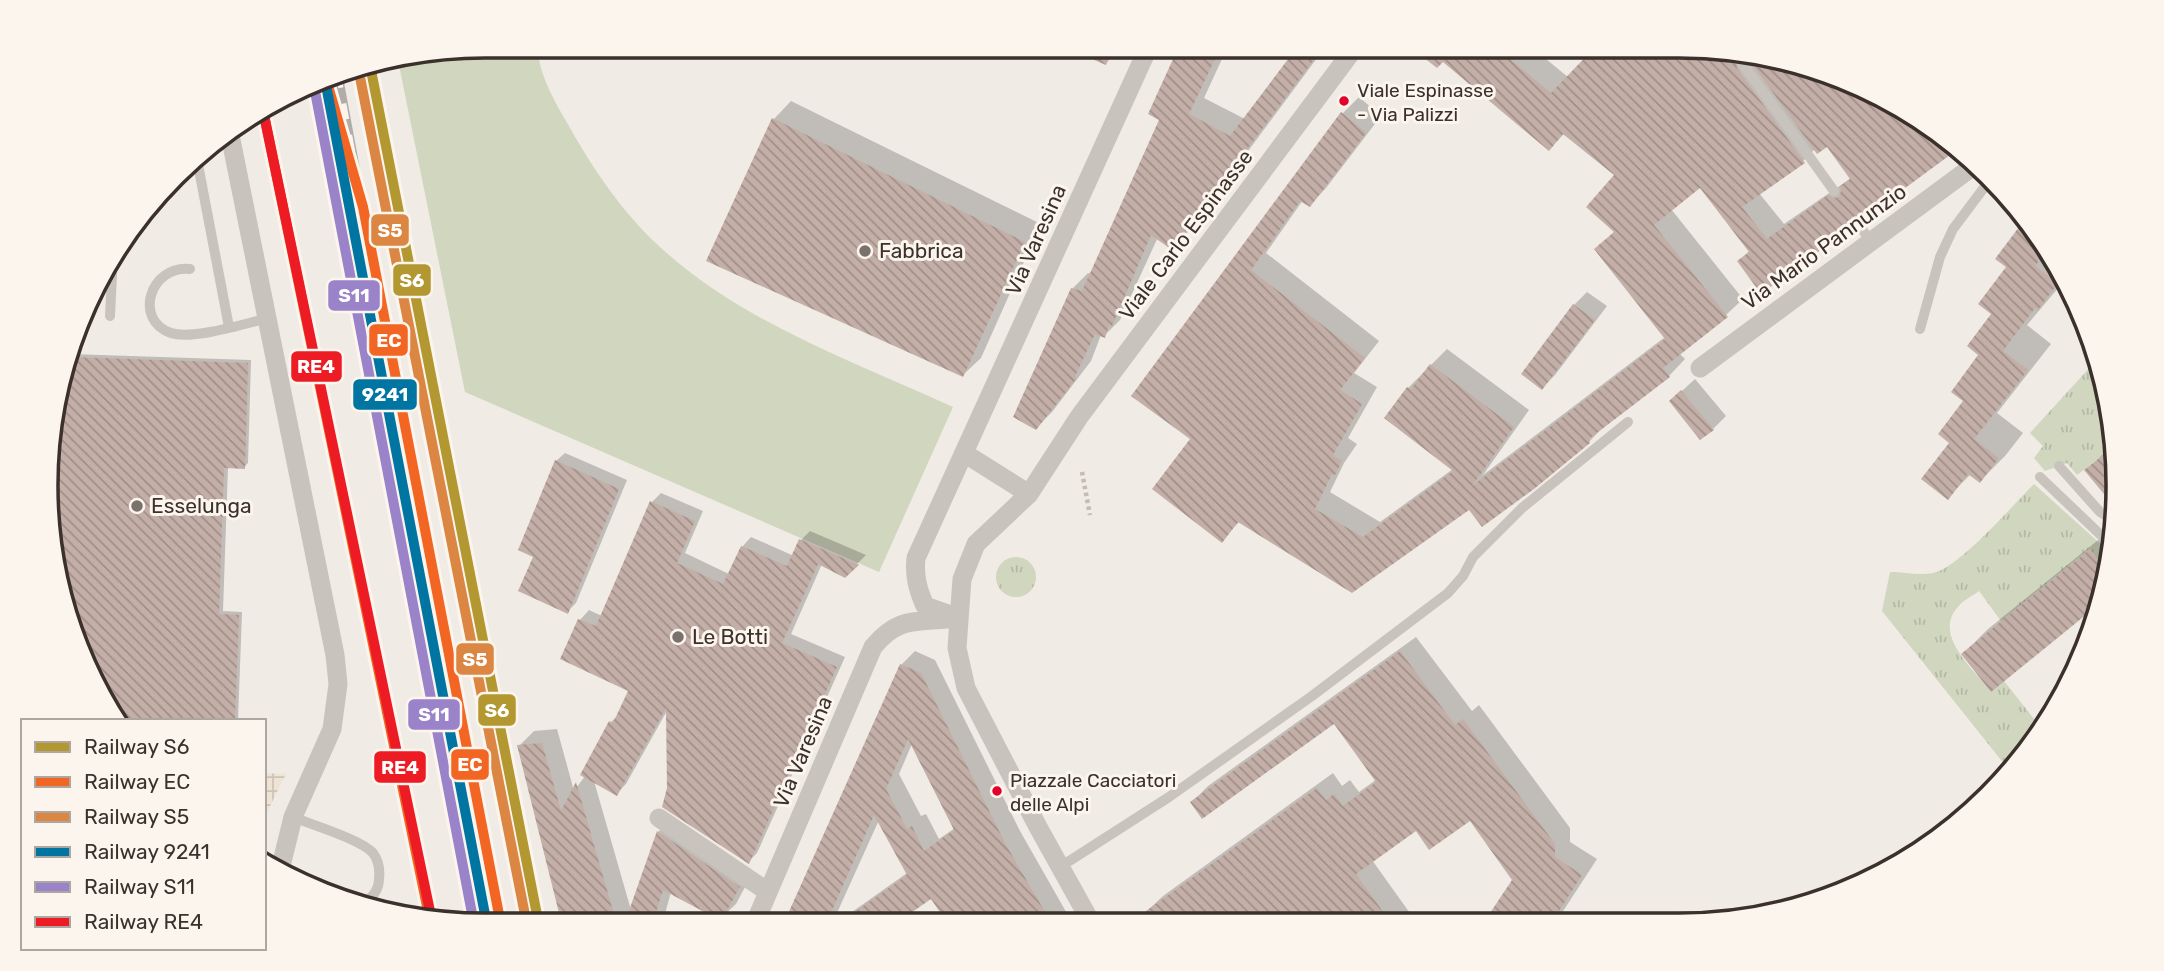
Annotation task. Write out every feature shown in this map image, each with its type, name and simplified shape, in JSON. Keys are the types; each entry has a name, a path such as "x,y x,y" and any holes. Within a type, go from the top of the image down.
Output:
{"street":[{"name":"Via Varesina","path":"964,453 1144,58"},
{"name":"Viale Carlo Espinasse","path":"1029,494 1054,452 1347,58"},
{"path":"231,142 335,655 338,684 331,729 293,817 282,861"},
{"name":"Via Mario Pannunzio","path":"1700,368 1967,170"},
{"path":"959,618 925,606 918,590 915,570 916,558 964,453 1029,494 976,544 962,579 957,648 966,688 1085,913"},
{"name":"Via Varesina","path":"759,913 873,647 884,633 901,624 959,618"},
{"path":"659,818 768,892"}],"lane":[{"path":"1744,63 1834,191"},
{"path":"199,168 229,327"},
{"path":"1920,330 1940,257 1952,229 1985,187"},
{"path":"1857,223 1871,241"},
{"path":"190,269 171,271 158,280 150,293 150,310 157,323 169,332 187,335 268,318"},
{"path":"110,316 112,278"},
{"path":"1060,866 1169,797 1312,696 1448,593 1463,576 1473,557 1522,508 1628,422"},
{"path":"2059,466 2105,515"},
{"path":"2040,477 2103,538"},
{"path":"293,817 361,844 374,854 380,867 379,885 372,898"}],"path":[{"path":"1082,472 1090,515"},
{"path":"973,757 1002,814"}],"green space":[{"path":"539,58 548,88 600,176 647,234 692,274 727,298 800,338 953,407 879,572 465,392 399,67 458,59"},
{"path":"2090,368 2103,430 2105,454 2077,475 2067,463 2045,471 2034,458 2043,446 2030,433"},
{"path":"2034,484 2102,545 2099,562 2089,549 2001,621 1979,591 1959,605 1951,619 1953,641 1967,663 1991,691 2004,681 2035,721 2004,763 1882,611 1890,572 1928,574 1944,569 2000,520"},
{"path":"1016,557 1030,563 1036,577 1030,591 1016,597 1002,591 996,577 1002,563"}],"shaded area":[{"path":"266,773 286,774 266,818"}],"building":[{"path":"1089,58 1109,58 1106,65"},
{"path":"1174,58 1215,58 1189,114 1230,136 1289,58 1315,58 1172,250 1151,235 1105,338 1095,334 1076,379 1036,430 1013,417 1071,288 1082,291 1159,120 1148,114"},
{"path":"1424,58 1509,58 1551,93 1585,58 1679,58 1736,61 1737,68 1805,163 1742,207 1767,239 1828,195 1839,197 1840,186 1850,179 1827,147 1817,154 1753,64 1789,72 1842,90 1892,115 1950,155 1863,219 1859,216 1853,217 1850,221 1851,228 1761,294 1737,261 1749,252 1700,188 1654,225 1728,317 1663,368 1670,377 1589,439 1590,443 1534,489 1482,527 1469,510 1352,593 1238,522 1222,543 1152,489 1190,439 1131,396 1341,112 1366,133 1310,207 1300,201 1251,270 1365,358 1340,390 1362,404 1333,455 1342,461 1335,475 1332,474 1315,509 1363,537 1453,471 1384,418 1407,387 1411,389 1430,364 1514,427 1472,486 1665,339 1594,249 1614,232 1586,207 1614,175 1563,134 1549,151 1443,62 1437,68"},
{"name":"Fabbrica","path":"772,118 1025,242 963,377 706,261"},
{"path":"2019,227 2041,259 2035,266 2053,279 2056,285 2038,310 2035,308 2003,351 2028,370 1974,439 1999,458 1980,483 1968,474 1948,500 1921,479 1949,443 1938,434 1963,401 1951,392 1978,355 1967,346 1991,314 1978,304 2006,267 1995,259"},
{"path":"1573,304 1595,320 1542,390 1521,374"},
{"name":"Esselunga","path":"77,357 248,363 245,469 224,468 219,614 239,615 235,719 128,719 102,675 80,623 61,541 58,486 61,430"},
{"path":"1681,390 1714,430 1700,440 1669,401"},
{"path":"2105,454 2106,493 2104,494 2084,470"},
{"path":"555,460 619,489 568,614 518,591 533,557 518,550"},
{"name":"Le Botti","path":"650,501 695,521 677,563 723,584 741,546 787,566 799,539 859,565 845,578 818,564 782,643 837,667 749,864 662,807 667,788 666,708 617,796 580,775 609,721 613,723 628,691 560,659 578,619 596,626"},
{"path":"2090,549 2099,561 2087,614 1991,692 1961,654"},
{"path":"1400,651 1455,725 1463,719 1555,844 1555,857 1582,875 1558,913 1490,913 1512,880 1470,821 1429,850 1416,831 1356,874 1384,913 1143,913 1317,788 1326,800 1334,794 1343,806 1376,782 1334,724 1202,819 1190,802"},
{"path":"900,664 921,673 1006,845 1046,913 941,913 931,899 911,913 853,913 907,875 874,815 831,913 788,913","holes":["908,739 954,830 924,851 912,826 907,829 886,789"]},
{"path":"542,743 561,811 576,782 614,913 559,913 517,745"},
{"path":"657,831 740,887 725,913 706,913 663,890 656,913 628,913"}],"railway":[{"path":"340,83 363,207"},
{"path":"313,94 357,244"}],"rail line":[{"name":"S6","path":"372,73 537,913"},
{"name":"S5","path":"360,76 525,913"},
{"name":"9241","path":"327,88 485,913"},
{"name":"EC","path":"328,88 363,207 499,913"},
{"name":"S11","path":"315,93 472,912"},
{"name":"EC","path":"265,119 428,910"},
{"name":"RE4","path":"265,119 430,910"}],"place":[{"name":"Viale Espinasse - Via Palizzi","path":"1344,101"},
{"name":"Fabbrica","path":"865,251"},
{"name":"Esselunga","path":"137,506"},
{"name":"Le Botti","path":"678,637"},
{"name":"Piazzale Cacciatori delle Alpi","path":"997,791"}]}
